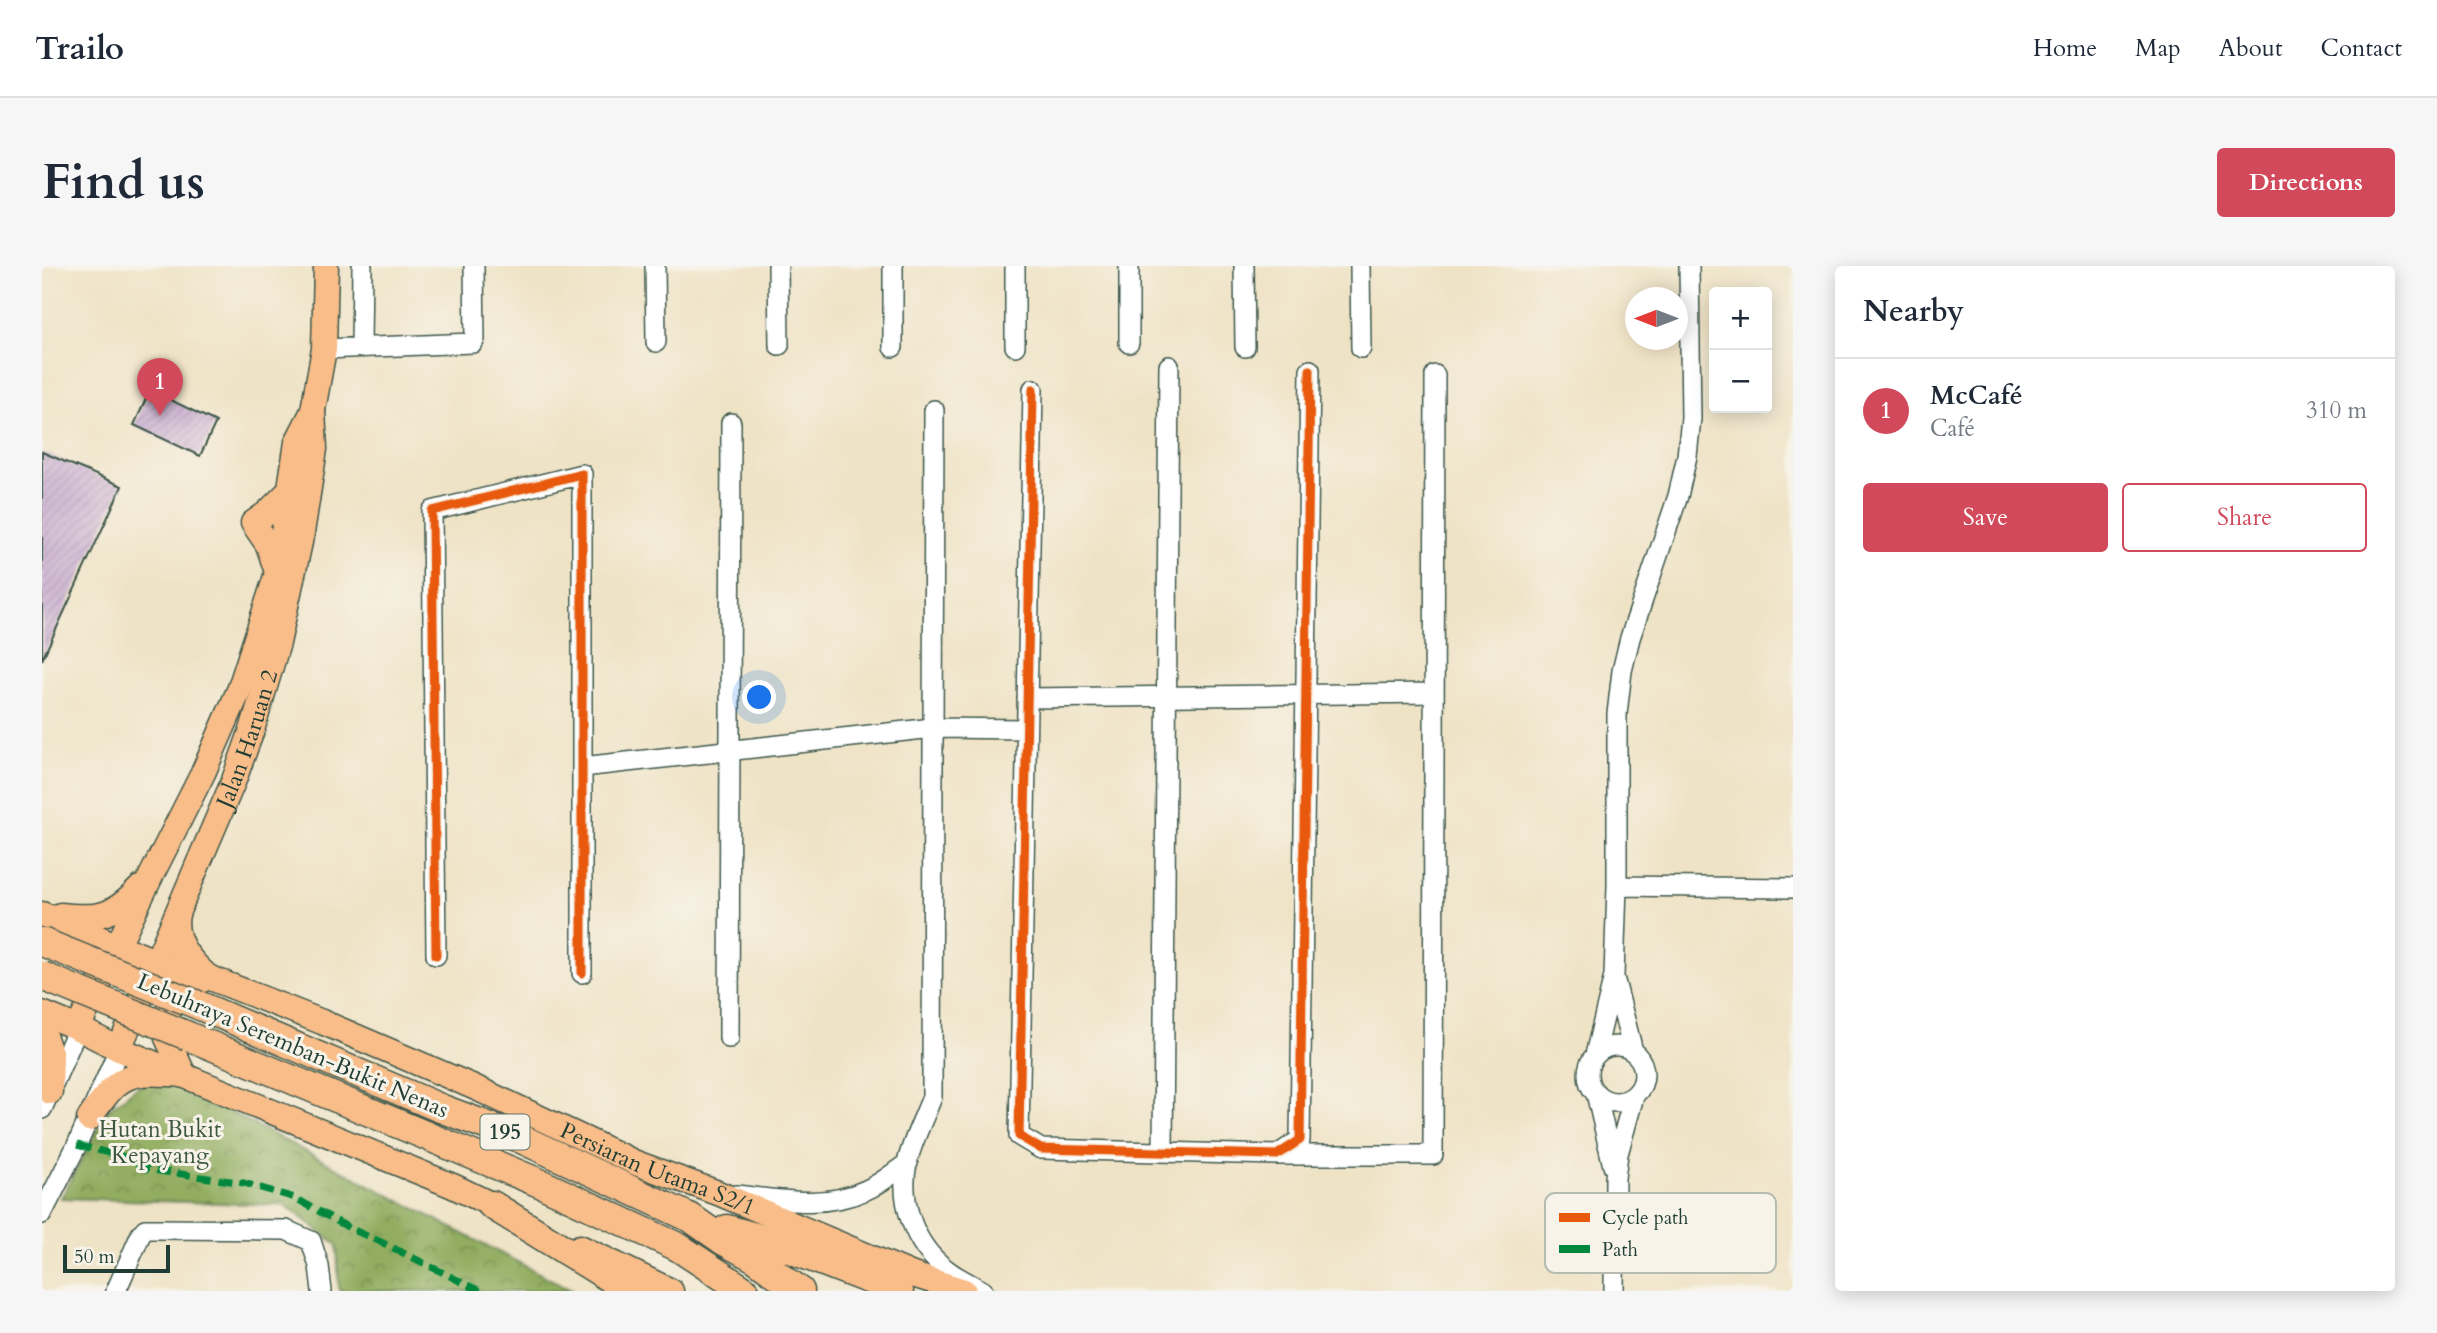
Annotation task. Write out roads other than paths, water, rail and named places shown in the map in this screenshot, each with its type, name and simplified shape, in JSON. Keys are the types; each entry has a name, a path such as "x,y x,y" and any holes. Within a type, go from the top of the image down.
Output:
{"highway":[{"name":"Lebuhraya Seremban-Bukit Nenas","path":"42,942 440,1108 515,1136 691,1218 755,1258 798,1290"},
{"name":"Lebuhraya Seremban-Bukit Nenas","path":"42,976 542,1184 678,1247 746,1291"},
{"path":"492,1205 631,1291"},
{"path":"691,1218 769,1241 899,1291"}],"main road":[{"name":"Jalan Haruan 2","path":"119,1049 234,780 278,643 302,533 315,449 313,411 324,349 326,266"},
{"name":"Jalan Haruan 2","path":"78,1028 204,773 240,688 277,573 296,442 313,411"},
{"path":"42,914 90,918 108,914 123,905 151,876"},
{"path":"184,898 175,918 178,938 188,960 208,977 180,991 166,1015 167,1038 184,1075"},
{"path":"42,914 60,935 60,968 47,989 42,990"},
{"name":"Persiaran Utama S2/1","path":"42,914 157,962 208,977 476,1088 636,1163 718,1193 913,1275 964,1291"},
{"path":"42,1013 119,1049 440,1181 671,1291"},
{"path":"42,1030 51,1055 46,1100"},
{"path":"89,1119 105,1095 122,1079 142,1072 184,1075"}],"street":[{"path":"361,347 362,266"},
{"path":"324,349 470,345 475,339 474,266"},
{"path":"655,266 656,342"},
{"path":"778,266 779,345"},
{"path":"893,266 893,347"},
{"path":"1015,266 1015,346"},
{"path":"1129,266 1129,343"},
{"path":"1244,266 1245,347"},
{"path":"1360,266 1361,348"},
{"path":"1615,1178 1596,1093 1588,1079 1614,976 1617,714 1622,671 1630,638 1678,496 1687,456 1691,418 1689,266"},
{"path":"1163,1152 1169,366"},
{"path":"1278,1155 1300,1140 1310,370"},
{"path":"1033,389 1019,1136 1041,1149 1278,1155 1433,1155 1435,375"},
{"path":"934,410 933,1097 908,1163 905,1198 912,1225 925,1248 945,1269 983,1291"},
{"path":"729,1038 731,423"},
{"path":"436,955 432,511 582,474 582,973"},
{"path":"1027,698 1433,693"},
{"path":"582,767 933,728 1026,729"},
{"path":"1617,886 1793,888"},
{"path":"1614,976 1633,1051 1643,1064 1644,1073 1640,1089 1634,1096 1618,1154 1615,1193"},
{"path":"46,1100 78,1028"},
{"path":"1595,1055 1617,1045 1633,1051"},
{"path":"42,1214 89,1119 119,1049"},
{"path":"1596,1093 1610,1101 1618,1102 1634,1096"},
{"path":"718,1193 804,1203 845,1198 868,1190 908,1163"},
{"path":"116,1291 145,1229 286,1230 311,1241 319,1266 321,1291"},
{"path":"1614,1273 1614,1291"}],"place":[{"name":"McCafé","path":"160,416"}],"park label":[{"name":"Hutan Bukit Kepayang","path":"160,1142"}]}
